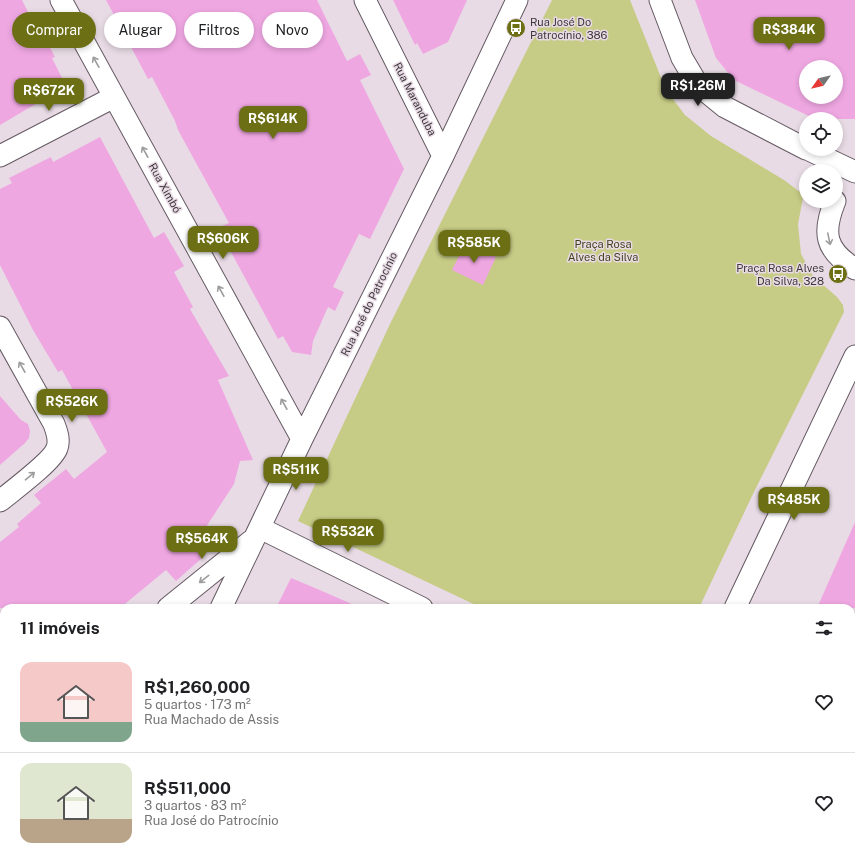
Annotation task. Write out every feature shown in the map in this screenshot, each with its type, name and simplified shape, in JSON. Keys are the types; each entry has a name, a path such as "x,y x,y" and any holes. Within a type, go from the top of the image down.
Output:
{"street":[{"name":"Rua Ximbó","path":"62,0 302,439"},
{"name":"Rua Maranduba","path":"365,0 443,156"},
{"name":"Rua José do Patrocínio","path":"223,604 302,439 443,156 517,0"},
{"path":"660,0 682,58 698,85 725,107 799,145"},
{"path":"0,156 114,97"},
{"path":"821,156 852,171 843,186"},
{"path":"833,208 829,219 829,239 836,254 841,260 855,269"},
{"path":"0,327 54,424 59,437 58,448 51,458 0,501"},
{"path":"737,604 855,356"},
{"path":"173,604 258,533 413,604"}],"green space":[{"name":"Praça Rosa Alves da Silva","path":"552,0 630,0 666,90 685,115 711,136 784,180 799,191 799,208 801,208 798,224 801,254 813,276 837,297 843,305 844,312 752,496 701,604 474,604 298,521 390,324"}],"building":[{"path":"0,0 22,0 28,12 12,12 12,48 50,48 55,57 52,58 66,86 0,125"},
{"path":"106,0 317,0 323,12 262,12 262,48 323,48 323,12 347,61 360,54 371,75 360,80 404,169 370,239 359,234 333,287 344,292 335,311 328,307 313,341 311,355 292,352 283,336 278,339 218,228 229,223 178,130 175,121 152,77 148,79 132,48 176,48 176,12 112,12"},
{"path":"393,0 467,0 448,42 423,54 417,43 415,45"},
{"path":"695,0 855,0 855,119 843,119 843,112 800,112 734,80 716,58"},
{"path":"100,137 154,238 164,232 184,266 174,272 193,307 190,309 229,376 218,380 253,460 240,461 234,484 193,547 202,558 176,581 166,570 125,604 0,604 0,542 19,527 17,524 41,503 34,495 66,469 74,479 107,452 62,370 58,372 33,330 0,265 0,189 12,183 9,178 51,157 53,162"},
{"path":"466,242 496,257 483,285 452,270"},
{"path":"0,396 21,420 28,424 30,431 29,438 25,443 0,465"},
{"path":"855,522 855,604 819,604"},
{"path":"291,578 352,604 278,604"}],"place":[{"name":"Rua José Do Patrocínio, 386","path":"516,28"},
{"name":"Praça Rosa Alves Da Silva, 328","path":"838,274"}]}
